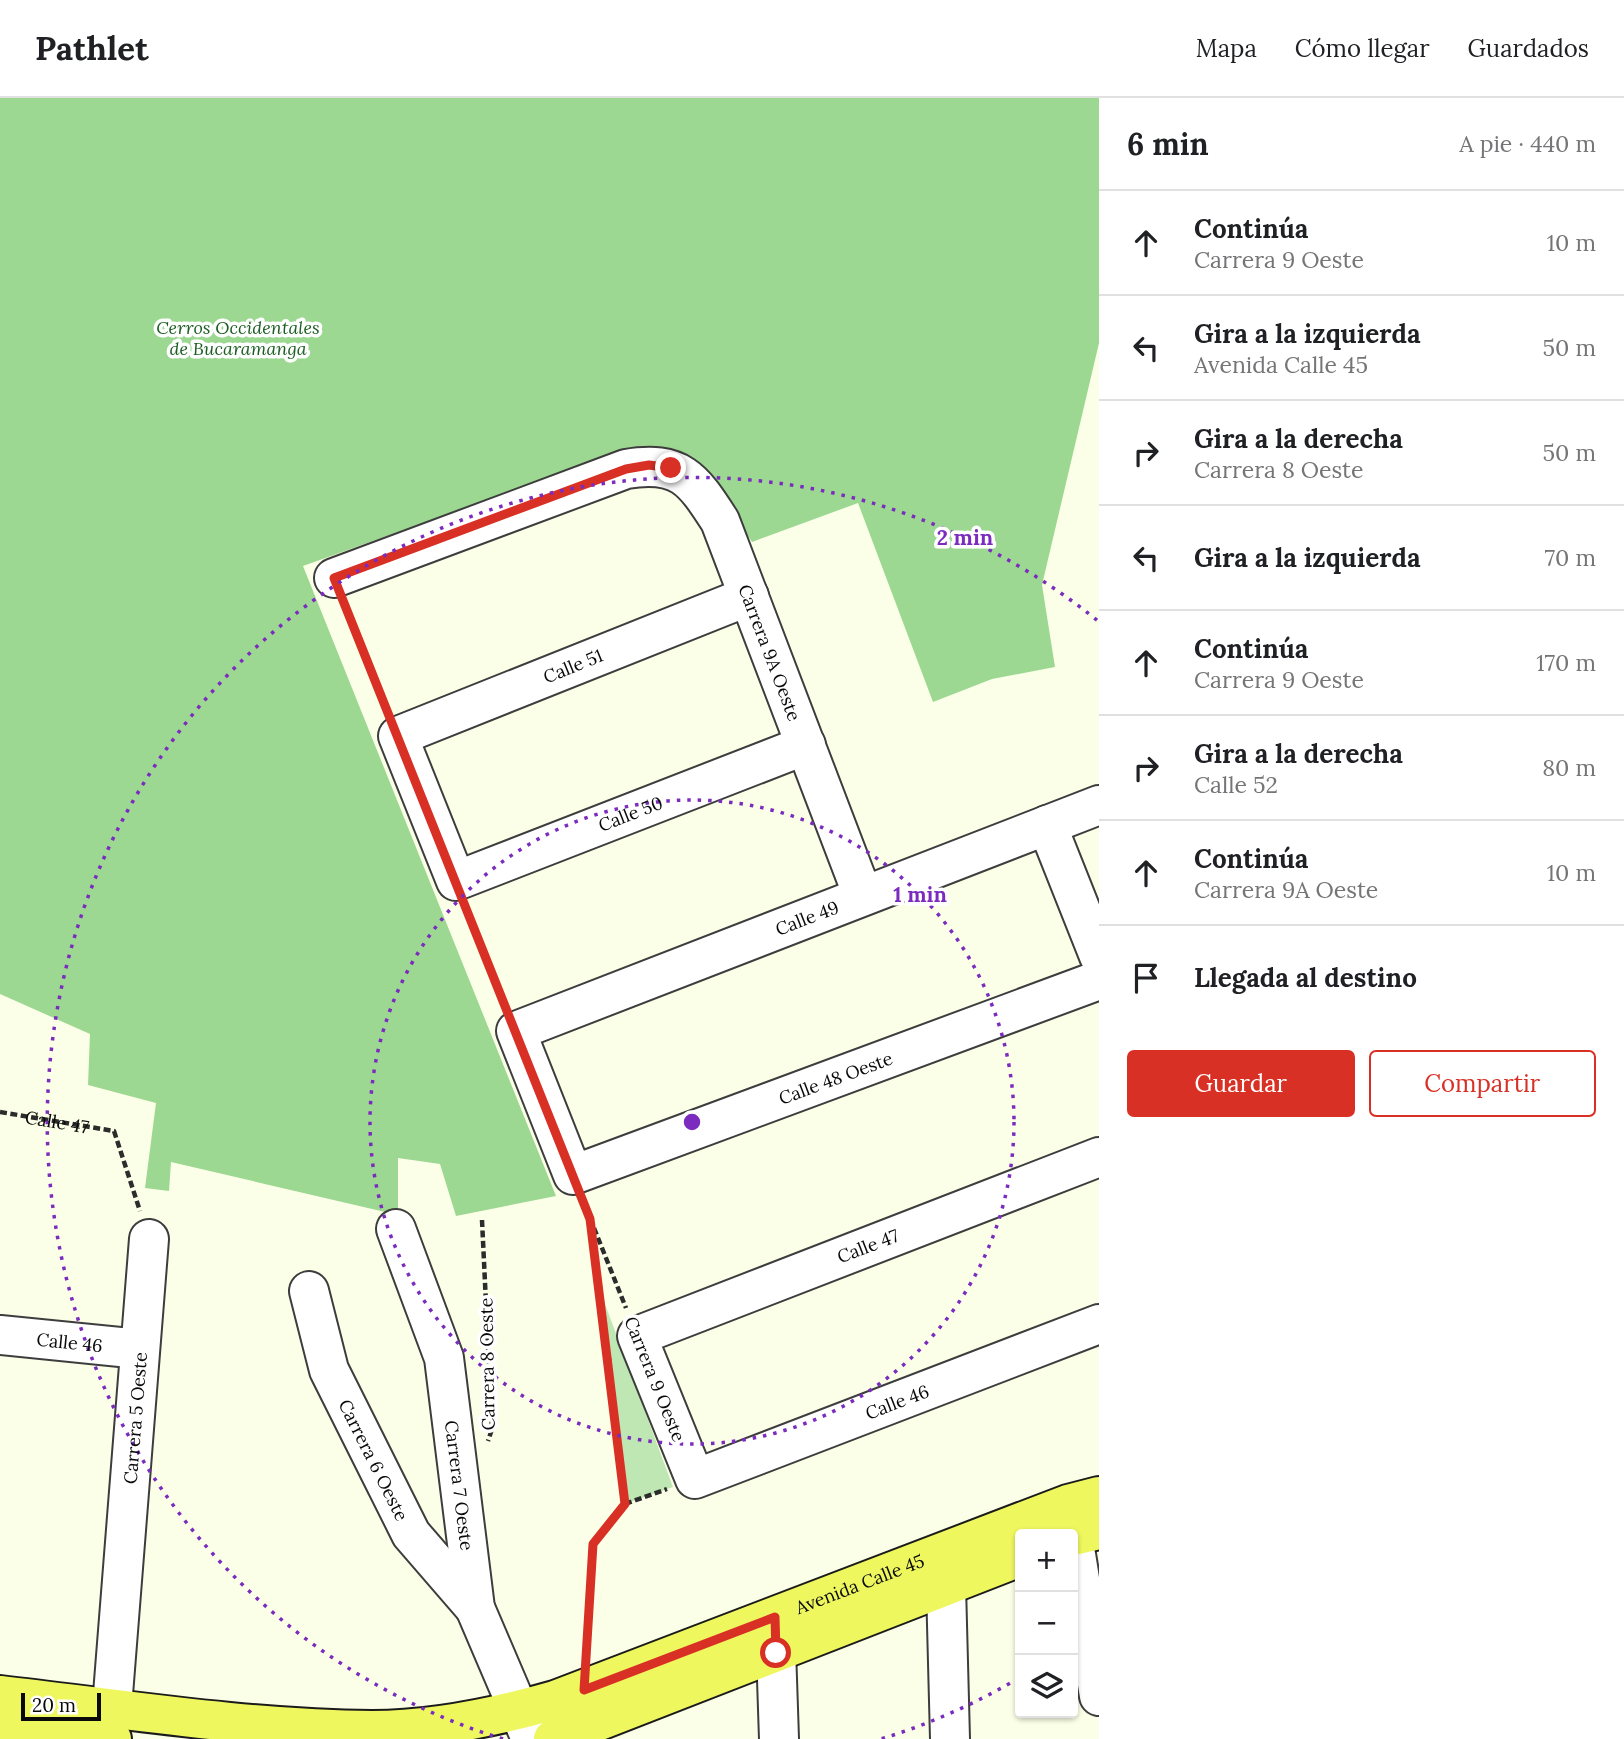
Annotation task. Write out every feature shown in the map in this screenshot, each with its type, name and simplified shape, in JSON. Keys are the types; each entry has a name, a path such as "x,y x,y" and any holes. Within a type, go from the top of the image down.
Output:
{"main road":[{"name":"Avenida Calle 45","path":"553,1739 615,1728 776,1635 1076,1524 1099,1530"},
{"name":"Avenida Calle 45","path":"17,1718 112,1723 449,1731 525,1725 584,1690 946,1586 1015,1559"}],"street":[{"name":"Carrera 9A Oeste","path":"334,578 626,469 649,465 671,468 689,478 720,521 863,896"},
{"name":"Calle 51","path":"398,736 749,596"},
{"path":"398,736 456,881"},
{"name":"Calle 50","path":"456,881 806,745"},
{"name":"Calle 49","path":"516,1031 1099,805"},
{"path":"1047,825 1099,956"},
{"name":"Calle 48 Oeste","path":"573,1175 1099,980"},
{"path":"516,1031 573,1175"},
{"name":"Calle 47","path":"618,1342 1099,1157"},
{"name":"Carrera 7 Oeste","path":"396,1229 444,1358 475,1608 525,1725"},
{"name":"Carrera 5 Oeste","path":"112,1723 149,1239"},
{"name":"Carrera 6 Oeste","path":"309,1291 329,1370 411,1534 475,1608"},
{"name":"Calle 46","path":"695,1479 1099,1324"},
{"name":"Calle 46","path":"0,1335 141,1349"},
{"name":"Carrera 9 Oeste","path":"618,1342 695,1479"},
{"path":"1076,1524 1099,1696"},
{"path":"946,1586 950,1739"},
{"path":"776,1635 779,1739"}],"path":[{"path":"334,578 398,736"},
{"path":"456,881 516,1031"},
{"name":"Calle 47","path":"0,1112 114,1131 149,1239"},
{"name":"Carrera 9 Oeste","path":"573,1175 590,1219 618,1342"},
{"path":"590,1219 618,1342 625,1504"},
{"name":"Carrera 8 Oeste","path":"482,1220 492,1429 483,1454"},
{"path":"584,1690 593,1544 625,1504 695,1479"}],"green space":[{"name":"Cerros Occidentales de Bucaramanga","path":"0,98 1099,98 1099,343 1042,585 1055,667 992,679 933,702 858,503 752,542 712,482 676,455 630,449 303,566 556,1196 456,1216 440,1164 398,1158 398,1215 171,1162 169,1191 145,1188 156,1103 88,1085 90,1034 0,994"},
{"path":"602,1296 673,1487 625,1504"}],"route":[{"path":"671,468 649,465 626,469 334,578 590,1219 602,1296 625,1504 593,1544 584,1690 775,1617 776,1653"}]}
